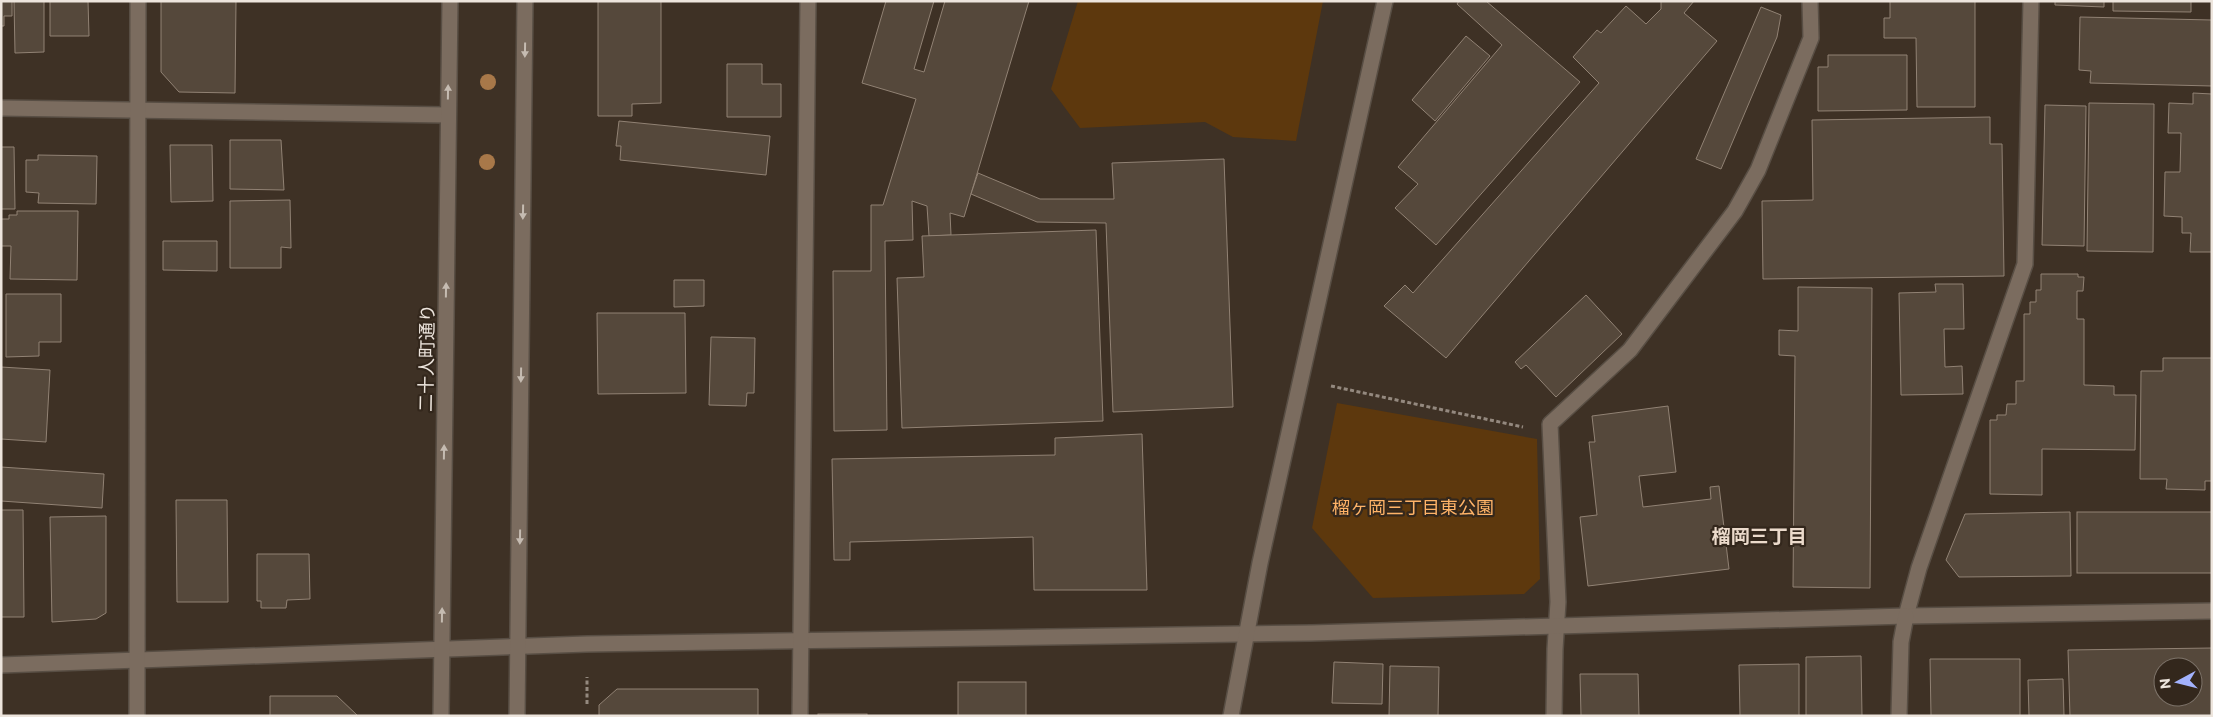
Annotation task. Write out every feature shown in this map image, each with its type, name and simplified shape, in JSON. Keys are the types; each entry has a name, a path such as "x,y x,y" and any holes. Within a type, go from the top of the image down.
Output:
{"street":[{"path":"137,716 138,1"},
{"name":"二十人町通り","path":"441,716 450,1"},
{"path":"517,716 525,1"},
{"path":"800,716 808,1"},
{"path":"1231,716 1260,562 1385,1"},
{"path":"1554,716 1558,602 1550,424 1630,350 1735,211 1758,170 1811,38 1810,1"},
{"path":"1899,716 1900,642 1916,577 2025,264 2031,1"},
{"path":"1,108 448,115"},
{"path":"1,665 518,646 1246,634 1906,616 2212,611"}],"path":[{"path":"1331,386 1549,433"},
{"path":"587,677 587,704"}],"green space":[{"path":"1078,1 1323,1 1296,141 1233,137 1205,122 1080,128 1051,89"},
{"name":"榴ヶ岡三丁目東公園","path":"1337,403 1537,439 1540,579 1524,594 1373,598 1312,528"}],"building":[{"path":"1,1 12,1 12,16 4,16 4,26 1,26"},
{"path":"14,1 44,1 44,52 15,53"},
{"path":"50,1 88,1 89,36 50,36"},
{"path":"161,1 236,1 235,93 179,92 161,72"},
{"path":"598,1 661,1 661,103 632,104 632,116 598,116"},
{"path":"886,1 934,1 914,69 924,72 945,1 1029,1 964,217 950,213 951,235 929,236 927,206 912,201 913,240 885,241 887,430 834,431 833,271 871,271 871,205 883,205 916,99 862,83"},
{"path":"1459,1 1486,1 1580,82 1436,245 1395,208 1418,184 1398,167 1502,45 1457,4"},
{"path":"1661,1 1694,1 1684,13 1717,41 1446,358 1384,306 1405,285 1413,293 1599,83 1573,57 1597,30 1601,33 1626,6 1646,24 1661,9"},
{"path":"1890,1 1975,1 1975,107 1917,107 1916,38 1884,38 1884,18 1890,18"},
{"path":"2055,1 2104,1 2104,7 2055,5"},
{"path":"2113,1 2191,1 2191,12 2113,11"},
{"path":"1761,7 1781,15 1777,37 1721,169 1696,159"},
{"path":"2080,17 2212,20 2212,86 2090,83 2091,71 2079,70"},
{"path":"1466,36 1490,56 1435,121 1412,100"},
{"path":"1828,55 1907,55 1907,110 1818,111 1818,67 1828,67"},
{"path":"727,64 762,64 762,84 781,84 781,117 727,117"},
{"path":"2193,93 2212,94 2212,252 2190,252 2191,233 2182,233 2182,217 2164,216 2165,172 2180,172 2181,133 2168,133 2169,103 2193,104"},
{"path":"2089,103 2154,104 2153,252 2087,251"},
{"path":"2045,105 2086,106 2084,246 2042,245"},
{"path":"1990,117 1990,144 2002,144 2004,276 1763,279 1762,201 1813,200 1812,120"},
{"path":"619,121 770,136 766,175 620,160 621,146 616,146"},
{"path":"230,140 281,140 284,190 230,189"},
{"path":"170,145 212,145 213,201 171,202"},
{"path":"1,147 14,147 15,209 1,209"},
{"path":"38,155 97,156 96,204 38,203 39,193 26,192 26,160 38,160"},
{"path":"1224,159 1233,407 1113,412 1106,223 1037,222 971,194 978,173 1040,199 1114,199 1112,163"},
{"path":"290,200 291,248 281,247 281,268 230,268 230,201"},
{"path":"17,211 78,211 77,280 10,279 11,246 1,246 1,219 9,219 9,215 17,215"},
{"path":"1096,230 1103,421 902,428 897,278 924,277 922,236"},
{"path":"163,241 217,241 217,271 163,270"},
{"path":"2041,274 2078,274 2078,277 2084,277 2083,291 2077,291 2077,319 2084,319 2084,385 2114,386 2114,395 2136,395 2135,450 2042,449 2042,495 1990,494 1990,420 1997,420 1997,415 2006,415 2007,404 2016,404 2016,381 2024,381 2024,314 2030,314 2030,302 2036,302 2036,290 2041,290"},
{"path":"674,280 704,280 704,306 674,307"},
{"path":"1935,284 1963,284 1964,329 1944,329 1945,367 1962,366 1963,394 1901,395 1899,293 1936,292"},
{"path":"1798,287 1872,288 1870,588 1793,587 1795,356 1779,355 1779,330 1798,331"},
{"path":"6,294 61,294 61,342 39,342 39,356 6,357"},
{"path":"1586,295 1622,334 1556,397 1526,365 1521,369 1515,362"},
{"path":"597,313 685,313 686,393 598,394"},
{"path":"711,337 755,338 754,393 747,393 746,406 709,405"},
{"path":"2163,358 2212,358 2212,481 2205,481 2205,490 2166,489 2167,479 2140,479 2141,371 2163,371"},
{"path":"1,367 50,370 46,442 1,439"},
{"path":"1668,406 1676,472 1639,476 1643,507 1711,499 1710,487 1719,486 1729,569 1588,586 1580,517 1597,515 1589,442 1595,442 1592,416"},
{"path":"1142,434 1147,590 1034,590 1033,537 850,542 850,560 834,560 832,459 1055,455 1055,438"},
{"path":"1,467 104,474 102,508 1,501"},
{"path":"176,500 227,500 228,602 177,602"},
{"path":"1,510 23,510 24,617 1,617"},
{"path":"2070,512 2071,576 1959,577 1946,560 1965,514"},
{"path":"2077,512 2212,512 2212,573 2077,573"},
{"path":"106,516 106,613 96,619 52,622 50,517"},
{"path":"257,554 309,554 310,599 287,600 286,608 261,608 261,601 257,601"},
{"path":"2212,648 2212,716 2070,716 2068,650"},
{"path":"1861,656 1862,716 1806,716 1806,657"},
{"path":"1930,659 2020,659 2020,716 1931,716"},
{"path":"1334,662 1383,664 1382,704 1332,703"},
{"path":"1799,664 1799,716 1740,716 1739,665"},
{"path":"1390,666 1439,667 1438,716 1389,716"},
{"path":"1580,674 1638,674 1639,716 1581,716"},
{"path":"2063,679 2064,716 2029,716 2028,680"},
{"path":"958,682 1026,682 1026,716 958,716"},
{"path":"617,689 758,689 758,716 599,716 599,705"},
{"path":"270,696 337,696 358,716 270,716"},
{"path":"818,714 867,714 867,716 818,716"}],"district":[{"name":"榴岡三丁目","path":"1759,535"}]}
